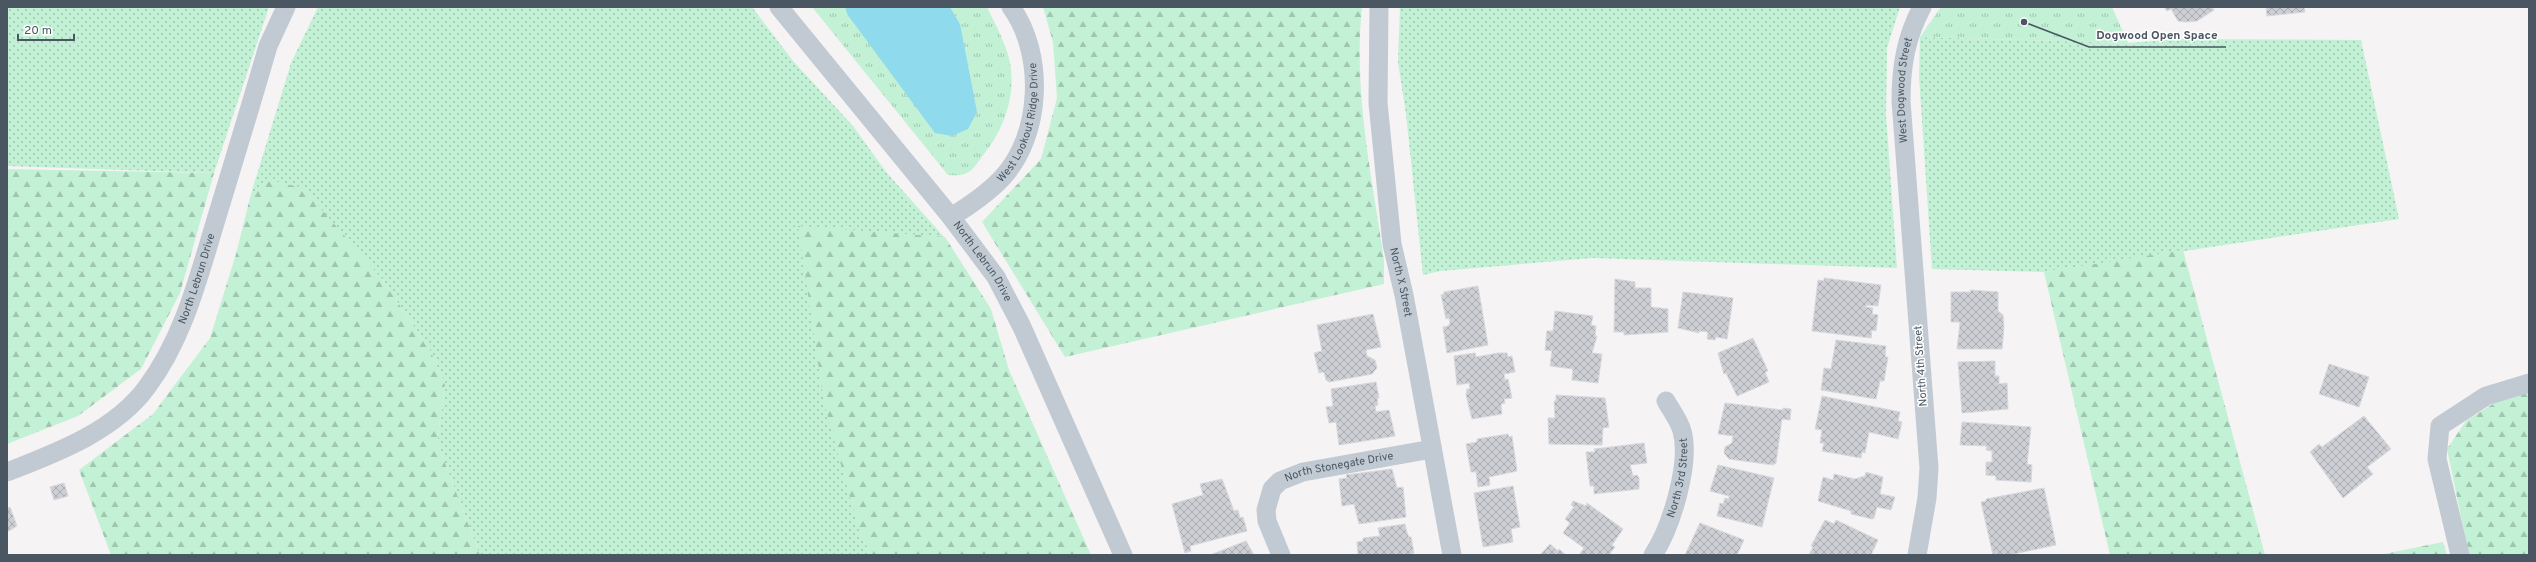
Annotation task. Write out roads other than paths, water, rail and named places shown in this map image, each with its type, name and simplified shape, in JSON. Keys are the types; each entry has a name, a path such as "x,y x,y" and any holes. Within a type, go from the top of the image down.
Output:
{"street":[{"name":"North Lebrun Drive","path":"7,472 88,437 115,418 147,388 171,347 191,303 268,46 286,7"},
{"name":"North Lebrun Drive","path":"779,7 951,217 996,276 1022,327 1123,555"},
{"name":"West Lookout Ridge Drive","path":"951,217 977,201 1003,177 1020,150 1030,123 1035,88 1030,45 1011,7"},
{"name":"North X Street","path":"1379,7 1378,103 1392,244 1452,555"},
{"name":"West Dogwood Street","path":"1908,176 1901,100 1902,67 1909,35 1922,7"},
{"name":"North 4th Street","path":"1908,176 1929,468 1927,498 1918,555"},
{"path":"2460,555 2437,460 2440,426 2486,396 2529,383"},
{"name":"North 3rd Street","path":"1653,555 1669,522 1679,486 1683,458 1682,430 1666,400"},
{"name":"North Stonegate Drive","path":"1282,555 1267,521 1266,510 1272,489 1280,481 1303,472 1432,449"}],"water":[{"path":"845,7 950,7 960,24 977,112 968,129 952,136 935,133 847,14"}],"place":[{"name":"Dogwood Open Space","path":"2024,22"}]}
